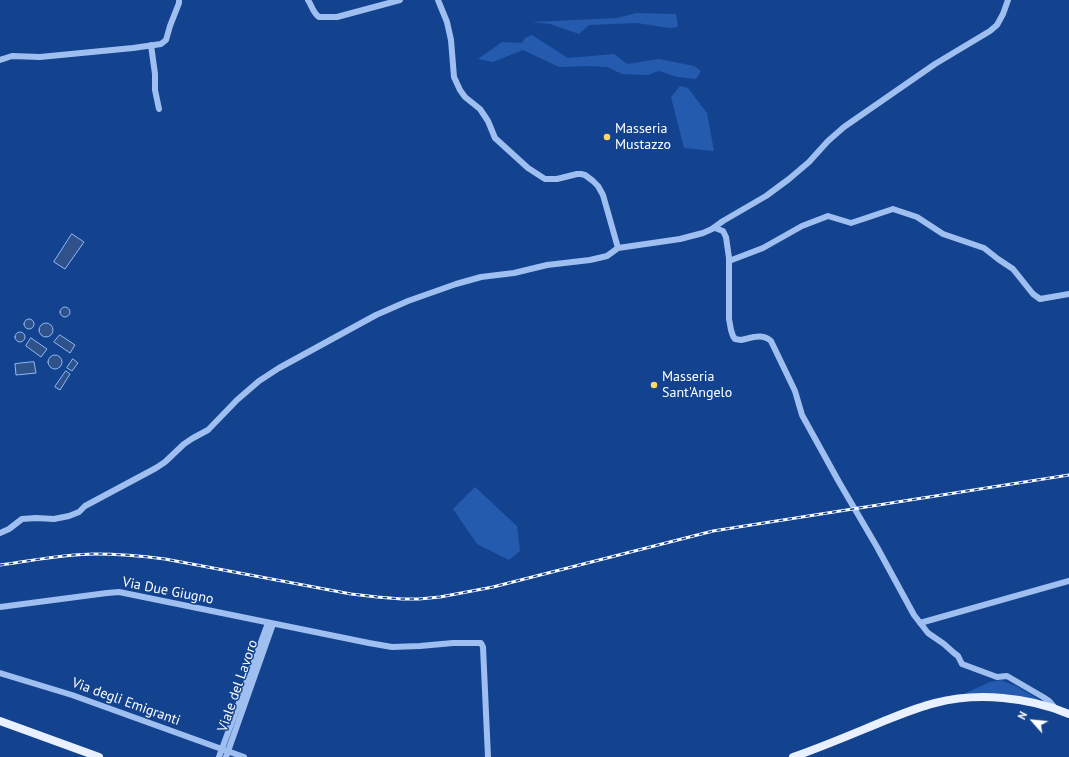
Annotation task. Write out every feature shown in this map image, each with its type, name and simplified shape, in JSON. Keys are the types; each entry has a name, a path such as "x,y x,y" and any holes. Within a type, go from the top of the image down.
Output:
{"main road":[{"path":"793,757 906,712 934,703 951,700 992,698 1021,700 1069,714"},
{"path":"0,721 100,757"}],"street":[{"path":"0,60 12,56 40,57 161,44 166,40 170,26 180,3 179,0"},
{"path":"308,0 314,12 319,17 337,17 400,0"},
{"path":"438,0 447,22 454,77 465,97 480,109 495,138 528,168 542,178 557,179 581,174 593,181 603,195 618,248"},
{"path":"0,533 9,529 22,519 54,519 79,512 85,506 165,462 184,444 208,430 237,400 259,381 279,368 376,315 408,301 481,277 514,273 547,265 590,260 607,256 618,248 680,239 715,228 723,221 766,196 789,179 809,162 828,141 844,127 935,64 990,31 997,25 1008,0"},
{"path":"151,45 155,74 155,90 159,109"},
{"path":"729,261 763,248 802,226 828,216 851,223 893,209 917,217 943,234 984,248 1013,269 1033,294 1040,298 1069,294"},
{"path":"715,228 725,234 729,261 728,319 733,336 738,340 760,336 771,341 796,391 802,415 914,615 928,633 958,656 962,664 997,677 1007,676 1049,701 1057,710"},
{"path":"920,623 1069,581"},
{"name":"Via Due Giugno","path":"0,607 107,592 120,592 392,647 453,643 481,643 483,647 488,757"},
{"path":"219,757 225,752 270,623"},
{"name":"Via degli Emigranti","path":"0,673 72,695 225,752 244,757"}],"shaded area":[{"path":"636,13 676,14 678,27 669,28 637,23 589,25 579,34 550,24 532,22 617,18"},
{"path":"532,35 568,58 614,54 627,64 659,59 694,66 701,71 696,79 677,77 659,71 648,75 622,74 607,67 559,67 523,50 493,62 478,59 502,42 522,43 525,38"},
{"path":"680,86 688,88 707,113 714,151 684,148 671,97"},
{"path":"72,234 84,242 65,269 54,262"},
{"path":"63,307 67,307 70,312 67,317 63,317 60,314 60,310"},
{"path":"27,319 31,319 33,320 33,328 27,329 24,326 24,322"},
{"path":"43,323 49,323 53,327 53,333 49,337 43,337 39,333 39,327"},
{"path":"18,332 22,332 24,333 24,341 18,342 15,339 15,335"},
{"path":"60,335 75,345 70,353 54,342"},
{"path":"31,338 47,349 41,357 26,346"},
{"path":"52,355 58,355 62,359 62,365 58,369 52,369 48,365 48,359"},
{"path":"73,359 78,363 72,371 67,368"},
{"path":"34,362 36,373 16,375 15,364"},
{"path":"66,371 70,374 60,390 55,387"},
{"path":"475,487 517,526 520,551 509,560 477,544 453,509"},
{"path":"1001,680 1016,686 1043,702 957,697 990,682"}],"railway":[{"path":"0,565 71,555 130,555 165,559 351,594 402,599 419,599 440,597 493,587 713,531 1069,475"}],"place":[{"name":"Masseria Mustazzo","path":"607,137"},
{"name":"Masseria Sant'Angelo","path":"654,385"}]}
